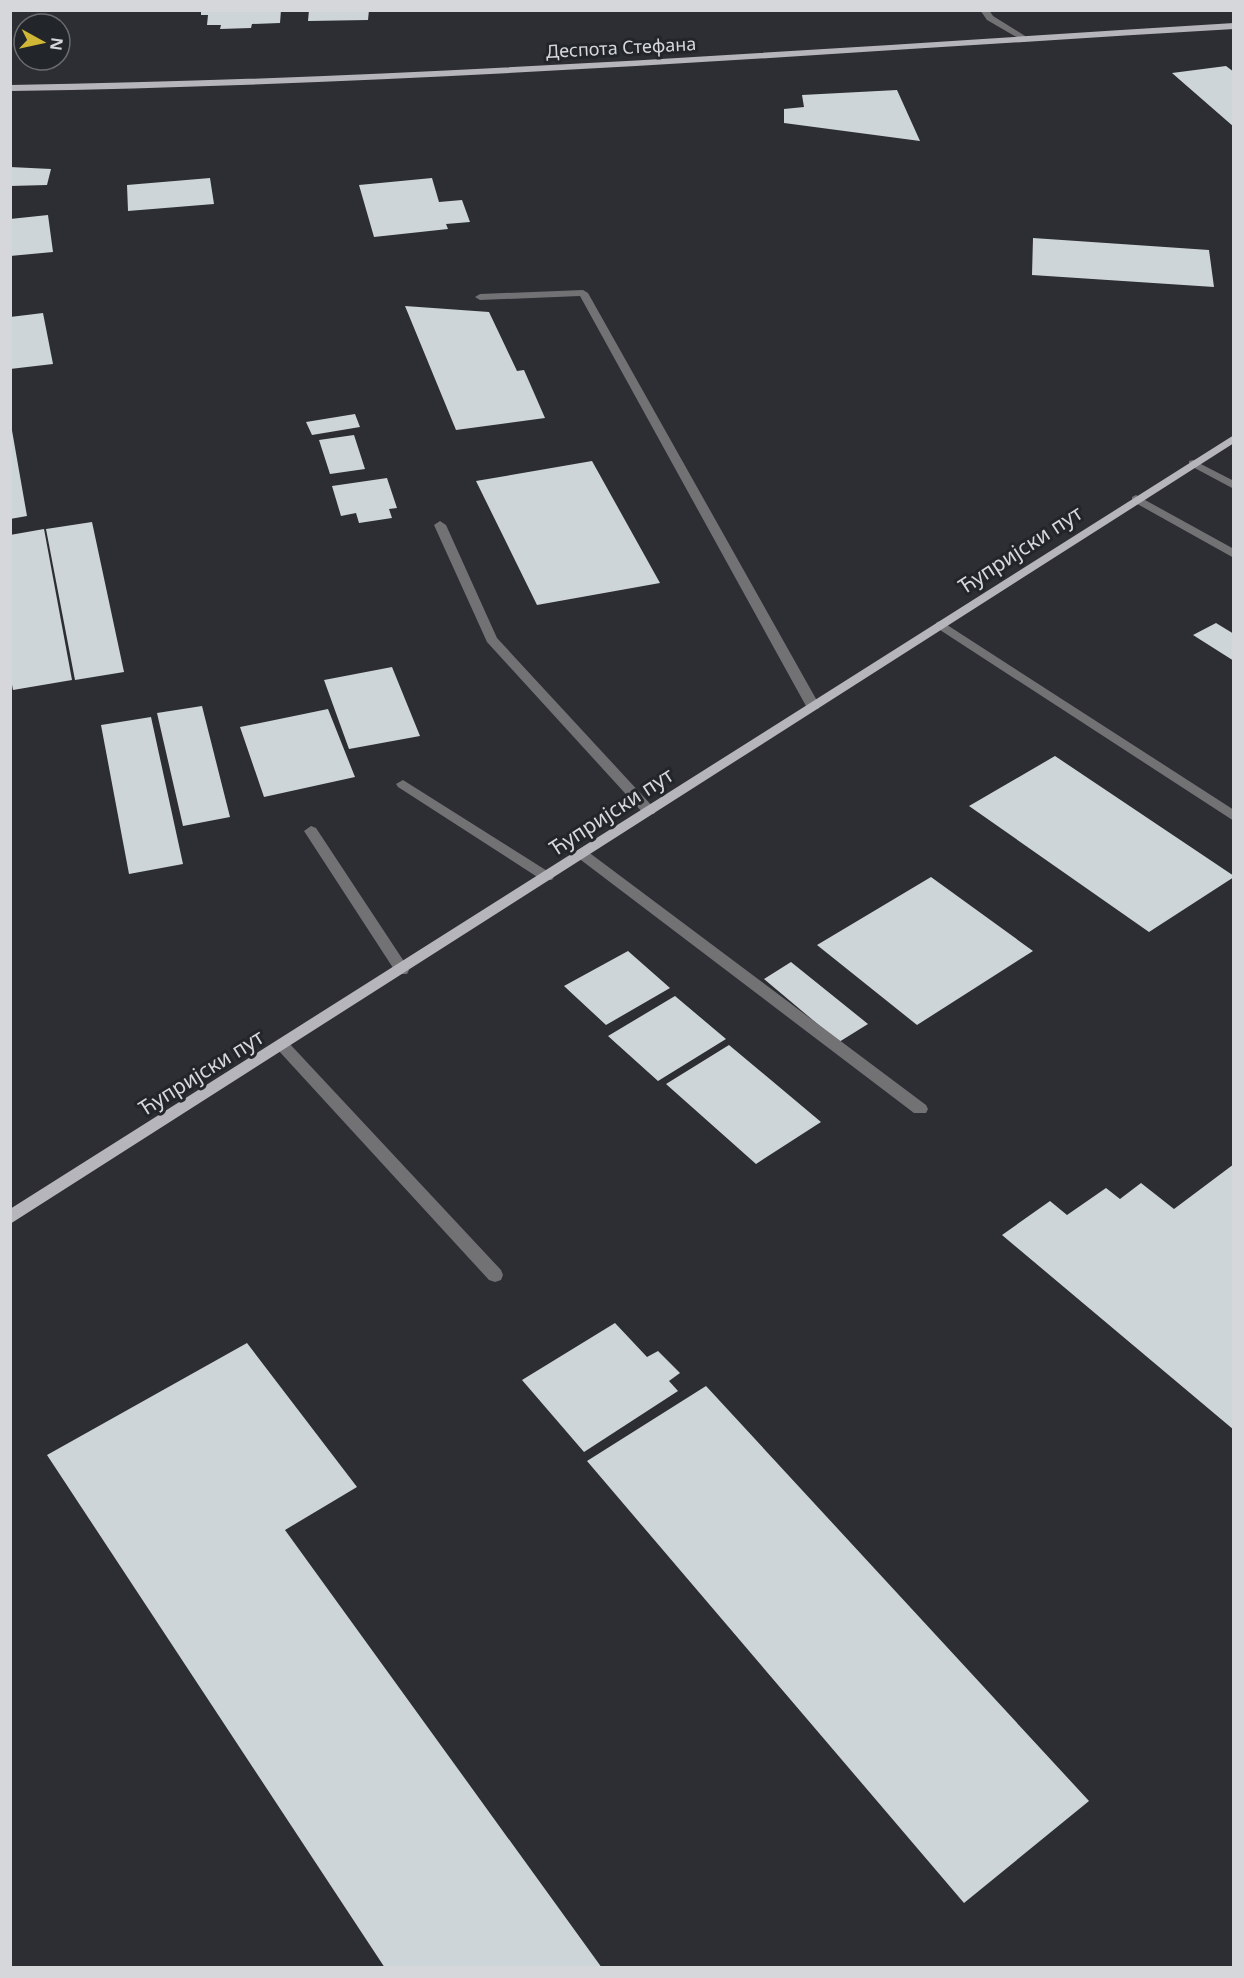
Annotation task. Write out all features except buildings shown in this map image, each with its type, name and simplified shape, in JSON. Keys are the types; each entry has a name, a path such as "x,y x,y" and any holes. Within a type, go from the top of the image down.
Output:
{"main road":[{"name":"Деспота Стефана","path":"10,88 150,86 390,77 1233,26"},
{"name":"Ћупријски пут","path":"10,1218 1233,438"}],"street":[{"path":"984,10 990,18 1026,39"},
{"path":"480,297 583,293 813,706"},
{"path":"1193,463 1233,486"},
{"path":"1136,499 1233,554"},
{"path":"440,525 491,639 650,811"},
{"path":"941,625 1233,817"},
{"path":"403,784 547,877"},
{"path":"311,831 402,970"},
{"path":"582,854 920,1109"},
{"path":"283,1046 495,1275"}]}
